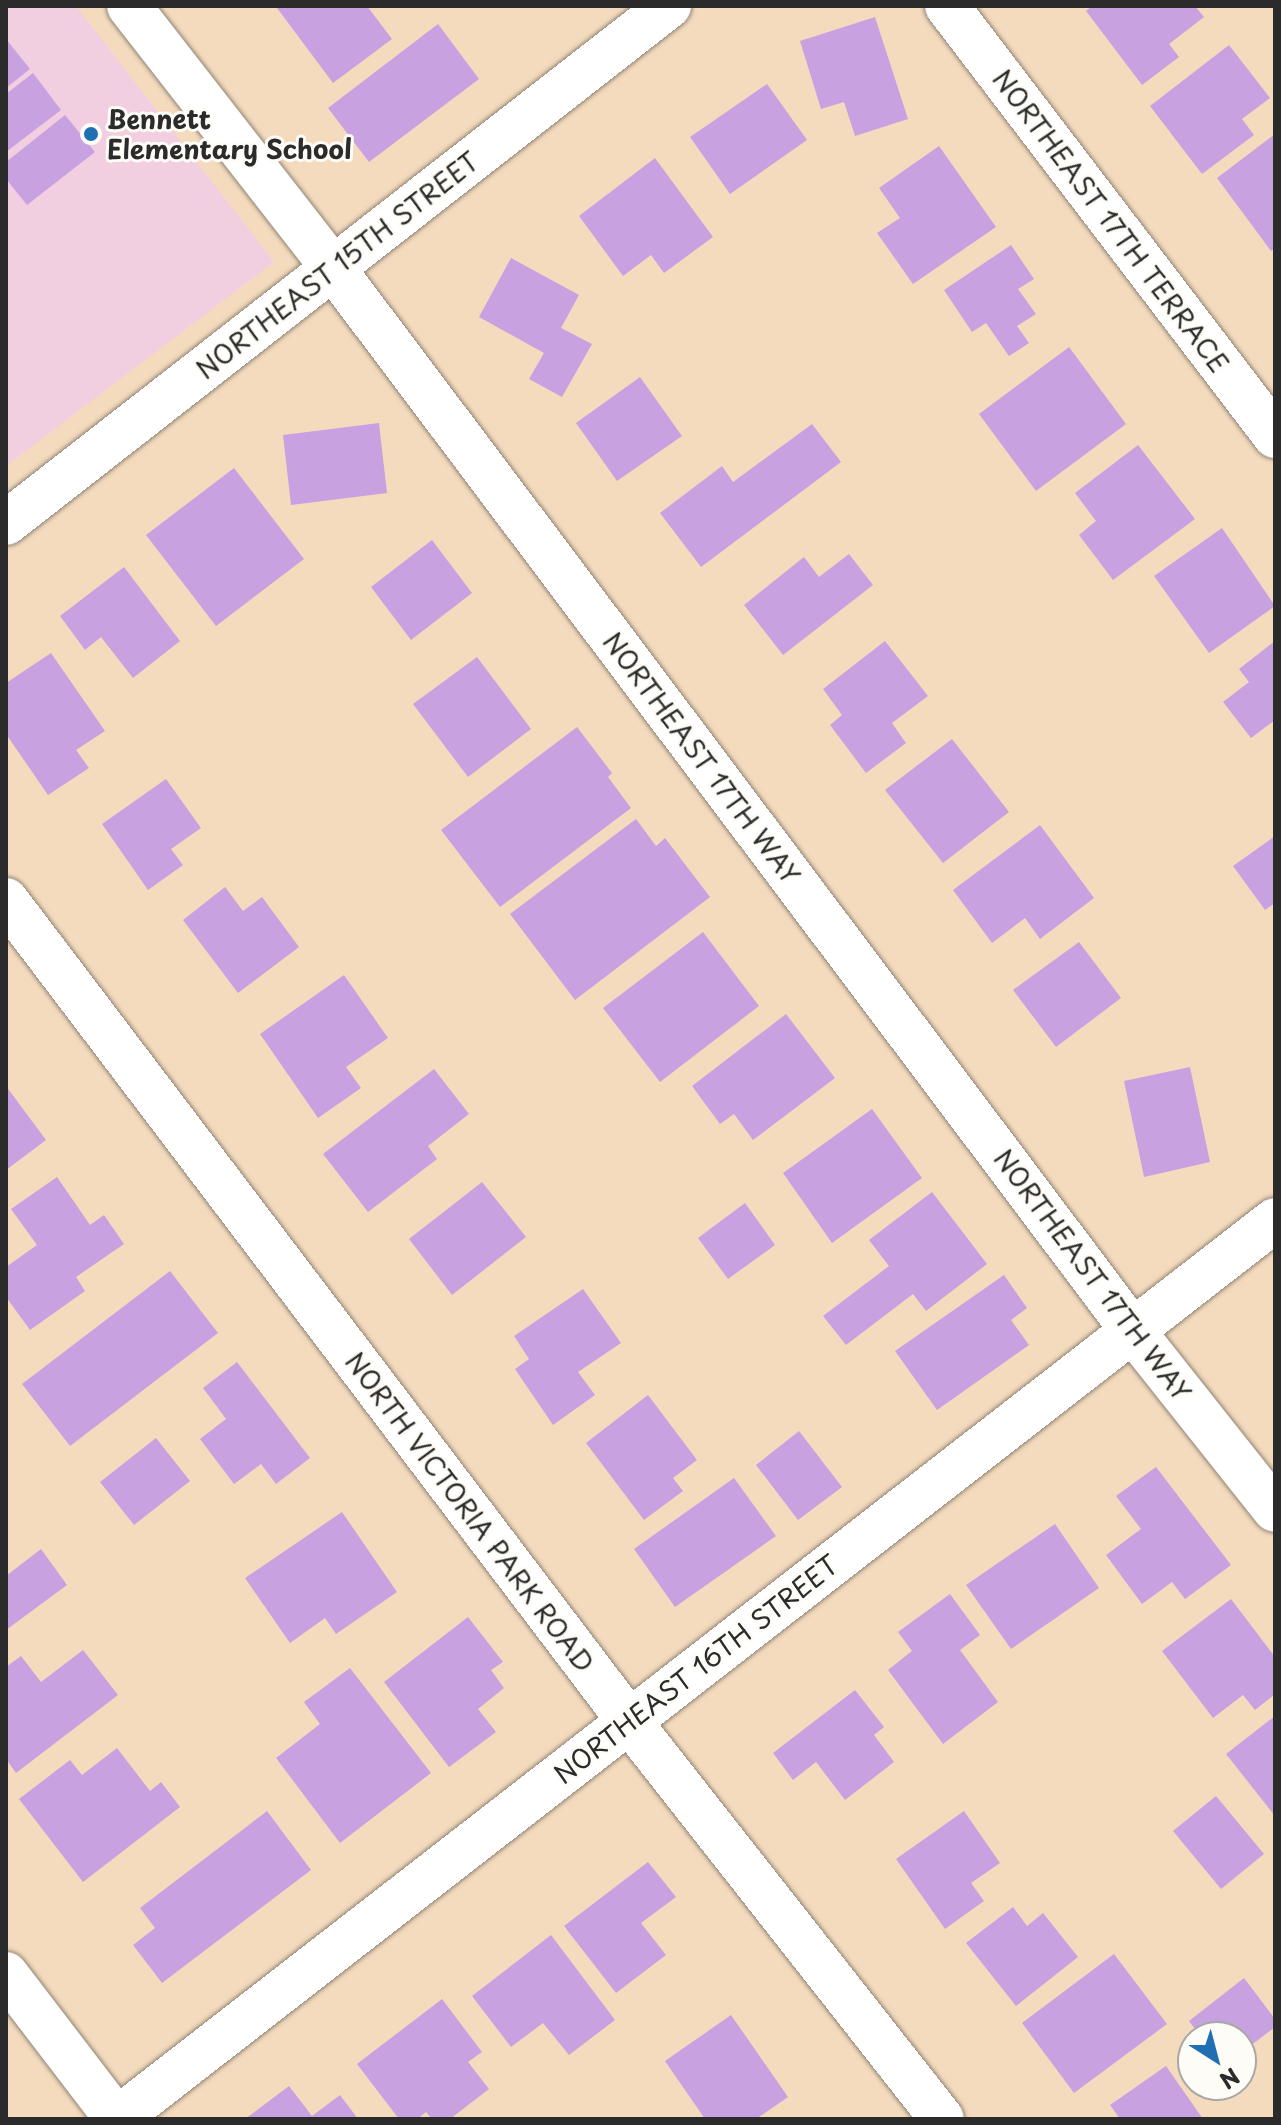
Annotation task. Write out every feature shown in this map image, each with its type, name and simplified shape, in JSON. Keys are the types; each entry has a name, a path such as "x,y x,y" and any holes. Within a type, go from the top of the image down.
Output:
{"street":[{"name":"NORTHEAST 17TH WAY","path":"129,6 333,268 1133,1331 1275,1510"},
{"name":"NORTHEAST 15TH STREET","path":"6,523 669,6"},
{"name":"NORTHEAST 17TH TERRACE","path":"947,6 1275,436"},
{"name":"NORTH VICTORIA PARK ROAD","path":"6,900 629,1721 942,2119"},
{"name":"NORTHEAST 16TH STREET","path":"117,2119 1275,1220"},
{"path":"6,1974 117,2119"}],"shaded area":[{"name":"Bennett Elementary School","path":"6,6 76,6 274,262 6,466"}],"building":[{"path":"367,6 392,39 333,83 277,8"},
{"path":"1092,6 1195,6 1204,17 1169,44 1179,57 1142,85 1086,11"},
{"path":"875,17 908,119 855,136 844,102 821,109 800,41"},
{"path":"438,24 479,79 369,162 328,108"},
{"path":"6,39 30,69 6,88"},
{"path":"1229,45 1270,98 1242,119 1254,135 1202,174 1150,106"},
{"path":"33,73 61,110 6,152 6,94"},
{"path":"767,84 807,140 730,194 690,137"},
{"path":"65,115 95,152 27,205 6,179 6,162"},
{"path":"1275,134 1275,248 1271,251 1217,178"},
{"path":"939,146 996,227 913,284 877,233 900,218 879,188"},
{"path":"655,158 713,237 664,273 651,255 623,276 579,216"},
{"path":"1011,245 1034,279 1018,289 1036,314 1017,326 1029,343 1009,356 986,323 972,332 944,290"},
{"path":"511,258 579,295 561,328 592,344 562,397 529,379 544,353 479,317"},
{"path":"1069,347 1126,424 1036,491 979,414"},
{"path":"640,377 682,436 617,481 576,423"},
{"path":"379,423 387,493 291,505 283,435"},
{"path":"812,424 841,462 701,567 660,513 722,466 733,482"},
{"path":"1138,445 1195,519 1113,580 1079,535 1096,521 1075,493"},
{"path":"234,468 304,559 216,626 146,535"},
{"path":"1222,528 1275,606 1209,653 1154,576"},
{"path":"432,540 472,593 411,640 371,587"},
{"path":"849,554 873,585 783,655 744,605 804,557 819,577"},
{"path":"124,567 180,641 133,678 101,637 85,650 60,616"},
{"path":"885,641 928,696 892,723 906,743 866,773 830,725 842,715 823,689"},
{"path":"1275,641 1275,720 1251,738 1223,702 1249,682 1239,669"},
{"path":"51,653 105,731 76,750 89,768 48,795 6,734 6,683"},
{"path":"477,657 531,729 468,777 413,704"},
{"path":"577,727 612,773 608,777 631,808 500,907 441,830"},
{"path":"952,739 1009,812 943,863 885,790"},
{"path":"166,779 201,828 171,849 183,865 148,890 102,824"},
{"path":"636,819 656,846 665,838 710,897 575,1000 510,914"},
{"path":"1040,825 1094,898 1040,939 1025,918 992,943 953,890"},
{"path":"1275,836 1275,903 1265,910 1233,866"},
{"path":"225,887 243,911 262,897 299,947 238,993 183,920"},
{"path":"703,932 759,1006 660,1082 603,1008"},
{"path":"1079,942 1121,998 1056,1047 1013,990"},
{"path":"344,975 388,1038 346,1067 361,1088 318,1118 260,1034"},
{"path":"786,1014 835,1078 753,1140 734,1114 720,1124 692,1086"},
{"path":"1190,1067 1210,1162 1144,1177 1124,1081"},
{"path":"434,1069 469,1114 428,1146 437,1159 368,1212 323,1154"},
{"path":"6,1086 46,1140 6,1170"},
{"path":"872,1109 922,1178 832,1243 783,1173"},
{"path":"57,1177 90,1225 104,1215 124,1244 76,1277 85,1291 30,1330 6,1297 6,1267 37,1245 11,1209"},
{"path":"482,1182 526,1237 452,1295 409,1239"},
{"path":"932,1192 987,1264 926,1311 913,1294 846,1345 823,1316 889,1266 869,1240"},
{"path":"745,1203 775,1245 728,1279 698,1238"},
{"path":"170,1271 218,1333 70,1446 22,1384"},
{"path":"1004,1275 1027,1308 1011,1320 1029,1345 937,1410 895,1351"},
{"path":"583,1289 621,1343 578,1372 595,1395 553,1425 515,1369 529,1359 514,1336"},
{"path":"237,1362 310,1458 276,1484 261,1464 234,1484 200,1439 226,1419 203,1388"},
{"path":"648,1395 697,1460 673,1478 683,1491 644,1520 586,1443"},
{"path":"799,1431 842,1487 798,1520 756,1465"},
{"path":"156,1438 190,1481 134,1525 100,1482"},
{"path":"1156,1467 1231,1565 1185,1599 1172,1582 1142,1604 1106,1555 1141,1529 1116,1496"},
{"path":"734,1478 776,1536 675,1607 634,1549"},
{"path":"342,1512 397,1592 336,1634 325,1618 290,1643 245,1578"},
{"path":"1055,1524 1099,1588 1011,1649 966,1585"},
{"path":"41,1549 67,1585 6,1630 6,1576"},
{"path":"950,1594 980,1635 960,1650 998,1702 943,1744 888,1670 912,1651 898,1632"},
{"path":"1231,1599 1275,1657 1275,1694 1255,1710 1243,1695 1213,1718 1162,1651"},
{"path":"468,1617 503,1662 491,1670 504,1688 478,1709 496,1732 449,1767 384,1682"},
{"path":"83,1650 118,1695 16,1773 6,1759 6,1667 21,1656 41,1682"},
{"path":"350,1668 431,1773 340,1843 276,1758 320,1724 304,1702"},
{"path":"855,1690 884,1727 874,1735 894,1762 845,1800 816,1762 793,1780 773,1753"},
{"path":"1275,1716 1275,1816 1226,1754"},
{"path":"117,1748 150,1791 161,1782 180,1807 83,1882 19,1799 70,1760 82,1775"},
{"path":"1216,1796 1264,1854 1221,1889 1173,1831"},
{"path":"267,1811 311,1870 162,1983 133,1945 155,1928 140,1908"},
{"path":"964,1811 1000,1863 971,1883 984,1901 945,1929 896,1859"},
{"path":"648,1862 676,1897 641,1923 666,1955 616,1993 564,1926"},
{"path":"1013,1907 1027,1926 1043,1913 1078,1957 1016,2006 966,1943"},
{"path":"551,1935 615,2020 569,2055 543,2023 511,2047 472,1996"},
{"path":"1114,1954 1167,2024 1074,2093 1022,2023"},
{"path":"1244,1978 1275,2019 1275,2027 1257,2041 1257,2021 1189,2021"},
{"path":"442,1999 482,2052 468,2062 489,2089 450,2119 432,2119 426,2112 417,2119 399,2119 357,2064"},
{"path":"731,2015 788,2097 756,2119 705,2119 665,2061"},
{"path":"1166,2066 1177,2082 1177,2101 1190,2101 1203,2119 1120,2119 1110,2105"},
{"path":"289,2086 312,2116 340,2095 358,2119 245,2119"}],"place":[{"name":"Bennett Elementary School","path":"91,134"}]}
